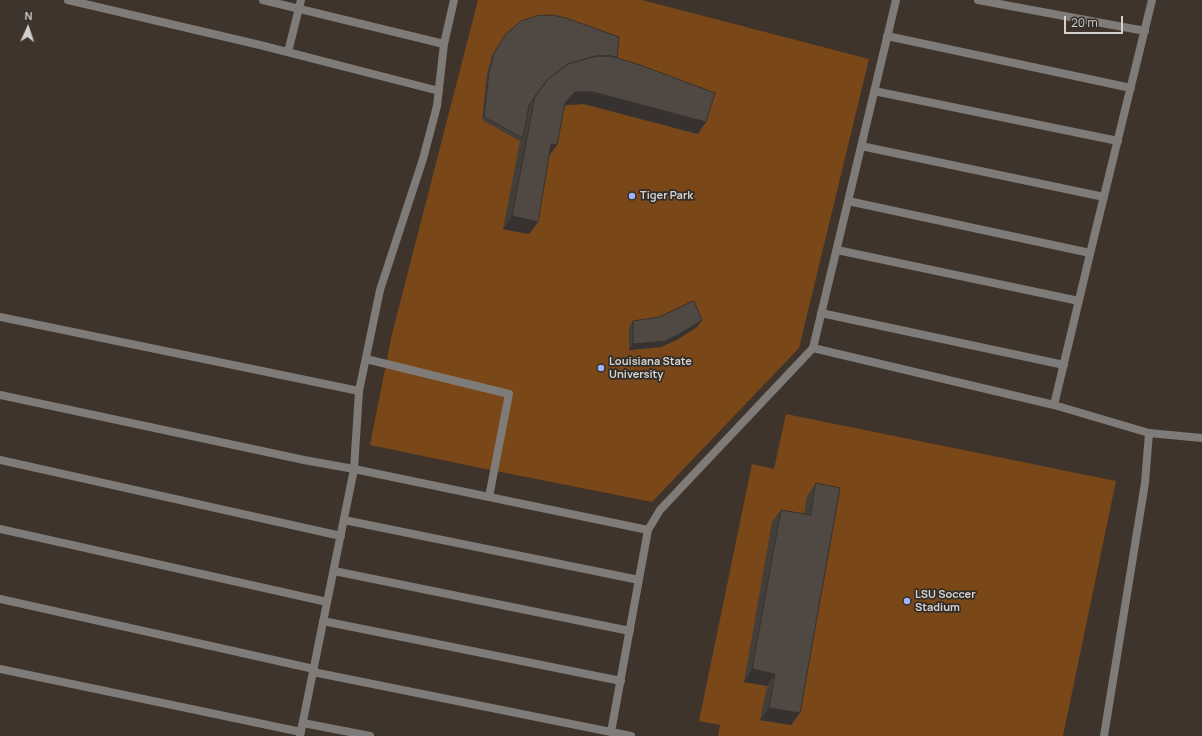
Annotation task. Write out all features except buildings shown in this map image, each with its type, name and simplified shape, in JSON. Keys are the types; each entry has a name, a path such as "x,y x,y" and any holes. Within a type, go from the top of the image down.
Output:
{"lane":[{"path":"68,0 288,52 439,91"},
{"path":"263,0 444,44"},
{"path":"288,52 301,0"},
{"path":"0,669 301,734 354,469 359,391 380,290 423,159 437,106 444,44 454,0"},
{"path":"612,732 648,530 660,510 813,348 896,0"},
{"path":"978,0 1145,31"},
{"path":"1054,405 1152,0"},
{"path":"887,36 1131,88"},
{"path":"874,91 1118,141"},
{"path":"861,146 1104,197"},
{"path":"848,201 1090,253"},
{"path":"837,250 1079,301"},
{"path":"821,313 1064,365"},
{"path":"0,317 359,391"},
{"path":"813,348 1054,405 1149,433 1202,438"},
{"path":"366,359 509,394 489,497"},
{"path":"0,395 296,458 648,530"},
{"path":"1104,736 1145,483 1149,433"},
{"path":"0,460 341,536"},
{"path":"344,520 639,580"},
{"path":"0,529 327,602"},
{"path":"334,571 630,631"},
{"path":"0,599 313,670 631,736"},
{"path":"323,621 621,681"},
{"path":"303,723 370,736"}],"shaded area":[{"name":"Louisiana State University","path":"0,0 1202,0 1202,736 0,736"},
{"name":"Tiger Park","path":"478,0 642,0 869,59 799,348 652,502 370,445 392,334"},
{"name":"LSU Soccer Stadium","path":"786,414 1116,481 1063,736 718,736 720,725 699,721 752,464 774,469"}],"place":[{"name":"Tiger Park","path":"632,196"},
{"name":"Louisiana State University","path":"601,368"},
{"name":"LSU Soccer Stadium","path":"907,601"}]}
